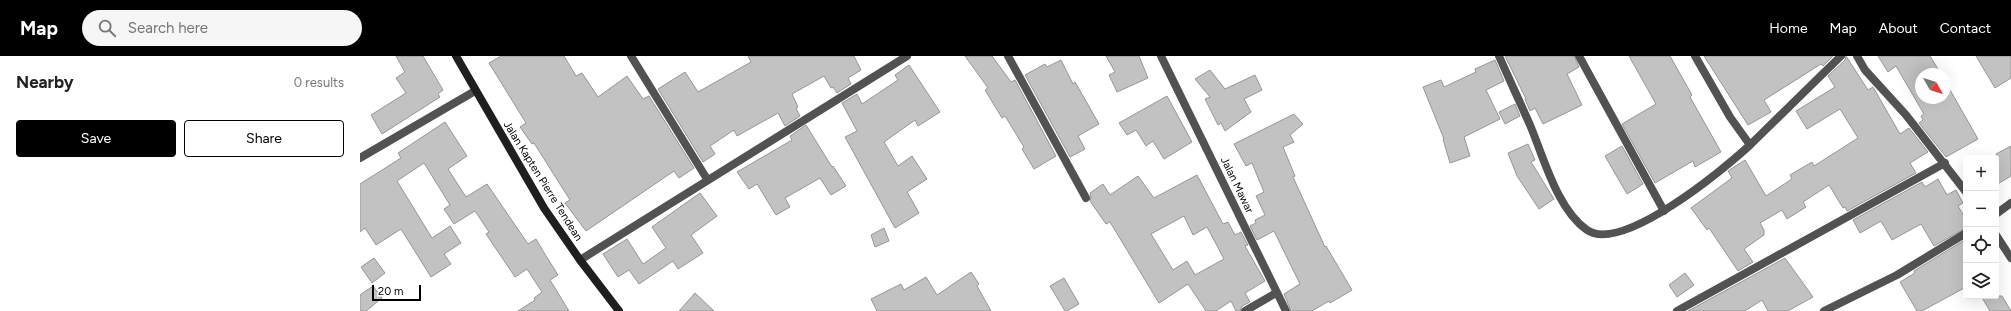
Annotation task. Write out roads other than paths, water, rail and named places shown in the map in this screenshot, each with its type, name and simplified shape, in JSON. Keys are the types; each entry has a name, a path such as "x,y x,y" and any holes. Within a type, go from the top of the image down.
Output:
{"main road":[{"name":"Jalan Kapten Pierre Tendean","path":"456,56 544,208 580,260 619,311"}],"street":[{"path":"631,56 707,179"},
{"path":"580,260 707,179 907,56"},
{"path":"1008,56 1086,198"},
{"name":"Jalan Mawar","path":"1161,56 1286,311"},
{"path":"1498,56 1530,124 1551,177 1569,211 1588,231 1598,235 1610,234 1626,229 1664,211 1712,178 1750,145 1840,56"},
{"path":"1579,56 1664,211"},
{"path":"1694,56 1730,117 1750,145"},
{"path":"1857,56 1865,70 1906,115 1945,162 1965,191"},
{"path":"360,158 475,91"},
{"path":"1677,311 1945,162"},
{"path":"1999,212 2011,203"},
{"path":"1824,311 1897,275 1963,236"},
{"path":"1999,240 2011,258"},
{"path":"1246,311 1276,293"}]}
